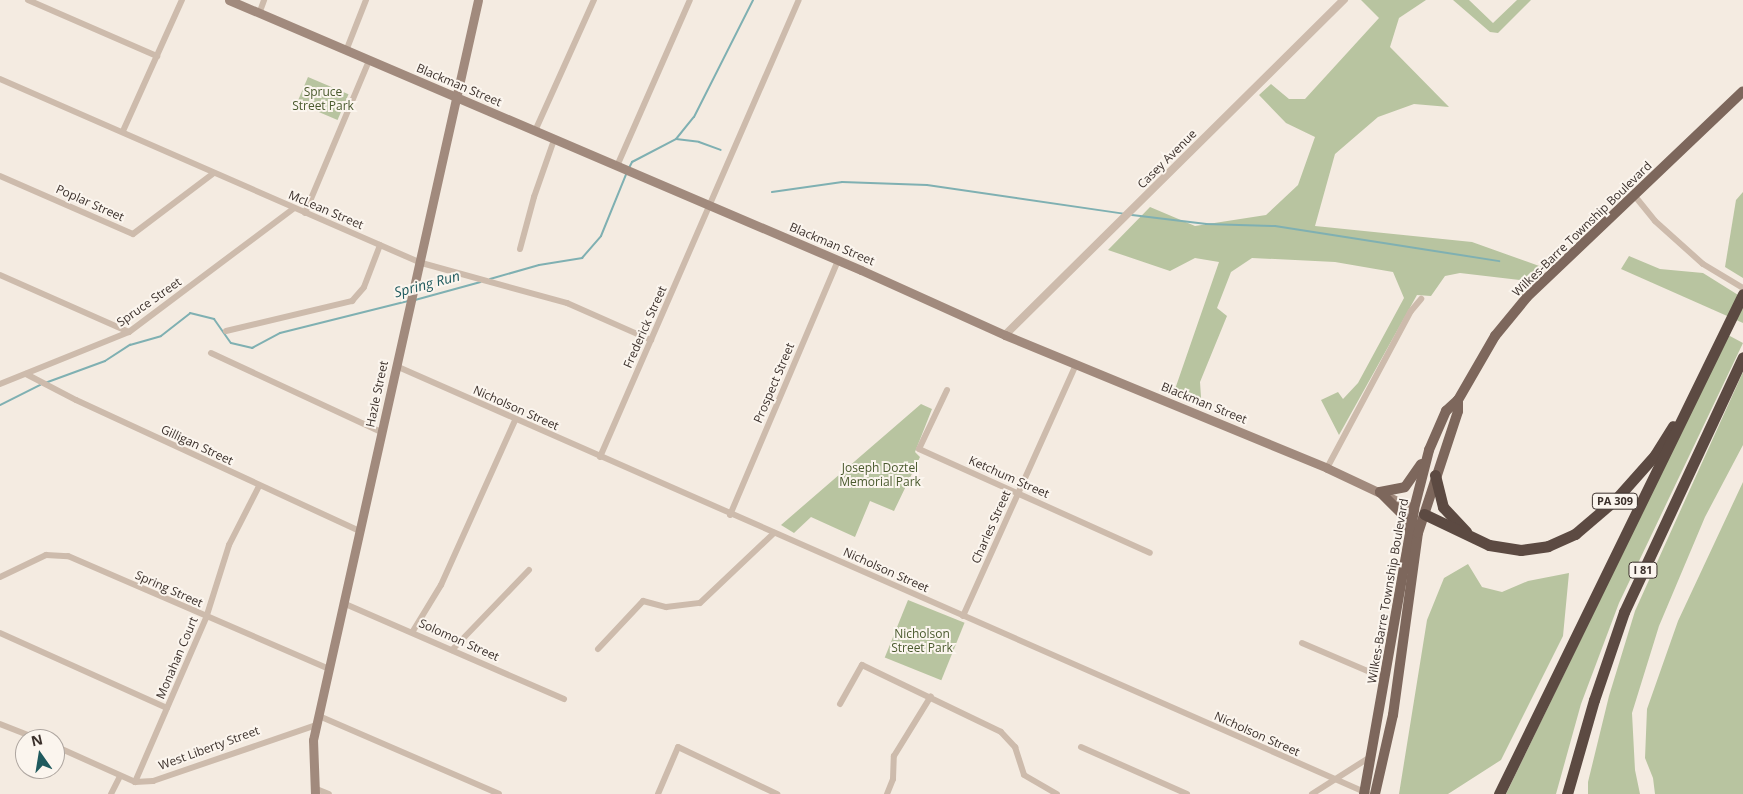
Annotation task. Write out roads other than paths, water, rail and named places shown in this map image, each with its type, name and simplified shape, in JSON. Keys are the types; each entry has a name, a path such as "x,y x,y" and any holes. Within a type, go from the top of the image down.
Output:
{"highway":[{"name":"I 81","path":"1499,794 1743,294"},
{"name":"I 81","path":"1567,794 1594,700 1624,612 1743,357"},
{"name":"PA 309","path":"1419,512 1474,540 1499,548 1534,549 1564,540 1587,526 1616,499 1655,455 1705,374"},
{"path":"1435,475 1444,507 1474,540"}],"main road":[{"name":"Blackman Street","path":"229,0 838,260 1005,335 1327,468 1419,512"},
{"name":"Hazle Street","path":"315,791 312,761 318,720 418,262 478,0"},
{"name":"Wilkes-Barre Township Boulevard","path":"1375,794 1393,716 1418,533 1419,512 1429,450 1446,411 1458,400 1482,354 1509,317 1547,276 1743,92"},
{"name":"Wilkes-Barre Township Boulevard","path":"1366,794 1410,530 1435,475 1458,412 1458,400"},
{"path":"1380,492 1398,490 1411,482 1429,450"},
{"path":"1380,492 1403,515 1410,530"}],"street":[{"path":"28,0 157,56"},
{"path":"123,131 182,0"},
{"path":"259,14 264,0"},
{"path":"346,51 366,0"},
{"path":"535,131 594,0"},
{"path":"624,169 689,0"},
{"name":"Frederick Street","path":"600,458 799,0"},
{"name":"Casey Avenue","path":"1005,335 1344,0"},
{"path":"305,213 369,61"},
{"name":"McLean Street","path":"0,79 123,131 418,262 567,303 651,340"},
{"path":"520,249 534,196 554,140"},
{"name":"Poplar Street","path":"0,176 132,234 214,173"},
{"path":"1634,195 1655,221 1698,260 1743,288"},
{"name":"Spruce Street","path":"0,384 129,332 294,208"},
{"path":"226,331 352,301 364,286 380,245"},
{"name":"Prospect Street","path":"730,515 838,260"},
{"path":"0,276 129,332"},
{"path":"1327,468 1411,311 1420,299"},
{"path":"211,353 381,432"},
{"name":"Charles Street","path":"963,616 1076,364"},
{"name":"Nicholson Street","path":"396,366 600,458 1366,794"},
{"name":"Gilligan Street","path":"26,374 45,386 360,531"},
{"name":"Ketchum Street","path":"947,390 920,450 1150,553"},
{"path":"413,631 441,584 515,420"},
{"name":"Monahan Court","path":"135,782 206,618 229,545 259,486"},
{"path":"598,649 643,601 666,607 700,603 774,533"},
{"name":"Spring Street","path":"0,577 46,555 68,556 206,618 329,668"},
{"path":"452,650 529,570"},
{"name":"Solomon Street","path":"343,603 413,631 564,699"},
{"path":"0,633 167,708"},
{"path":"1302,643 1386,679"},
{"path":"840,704 862,665 931,696 1001,732 1014,747 1024,775 1057,794"},
{"path":"887,794 893,780 894,756 931,696"},
{"path":"318,720 499,794"},
{"name":"West Liberty Street","path":"135,782 170,776 318,720"},
{"path":"0,724 15,730"},
{"path":"658,794 678,747 777,794"},
{"path":"1081,747 1187,794"},
{"path":"65,751 135,782"},
{"path":"1312,794 1335,781 1372,755"},
{"path":"112,794 120,776"},
{"path":"315,791 329,794"}],"waterway":[{"name":"Spring Run","path":"629,168 632,162 676,139 694,117 753,0"},
{"path":"676,139 699,142 721,150"},
{"name":"Spring Run","path":"490,279 539,265 582,258 601,236 627,172"},
{"path":"772,192 842,182 927,185 1125,214"},
{"path":"1132,215 1206,224 1275,226 1499,261"},
{"name":"Spring Run","path":"415,300 481,282"},
{"name":"Spring Run","path":"45,383 105,361 130,345 161,336 190,313 214,319 231,343 252,348 280,333 408,301"},
{"name":"Spring Run","path":"0,405 40,385"}],"park label":[{"name":"Spruce Street Park","path":"323,99"},
{"name":"Joseph Doztel Memorial Park","path":"880,475"},
{"name":"Nicholson Street Park","path":"922,641"}]}
